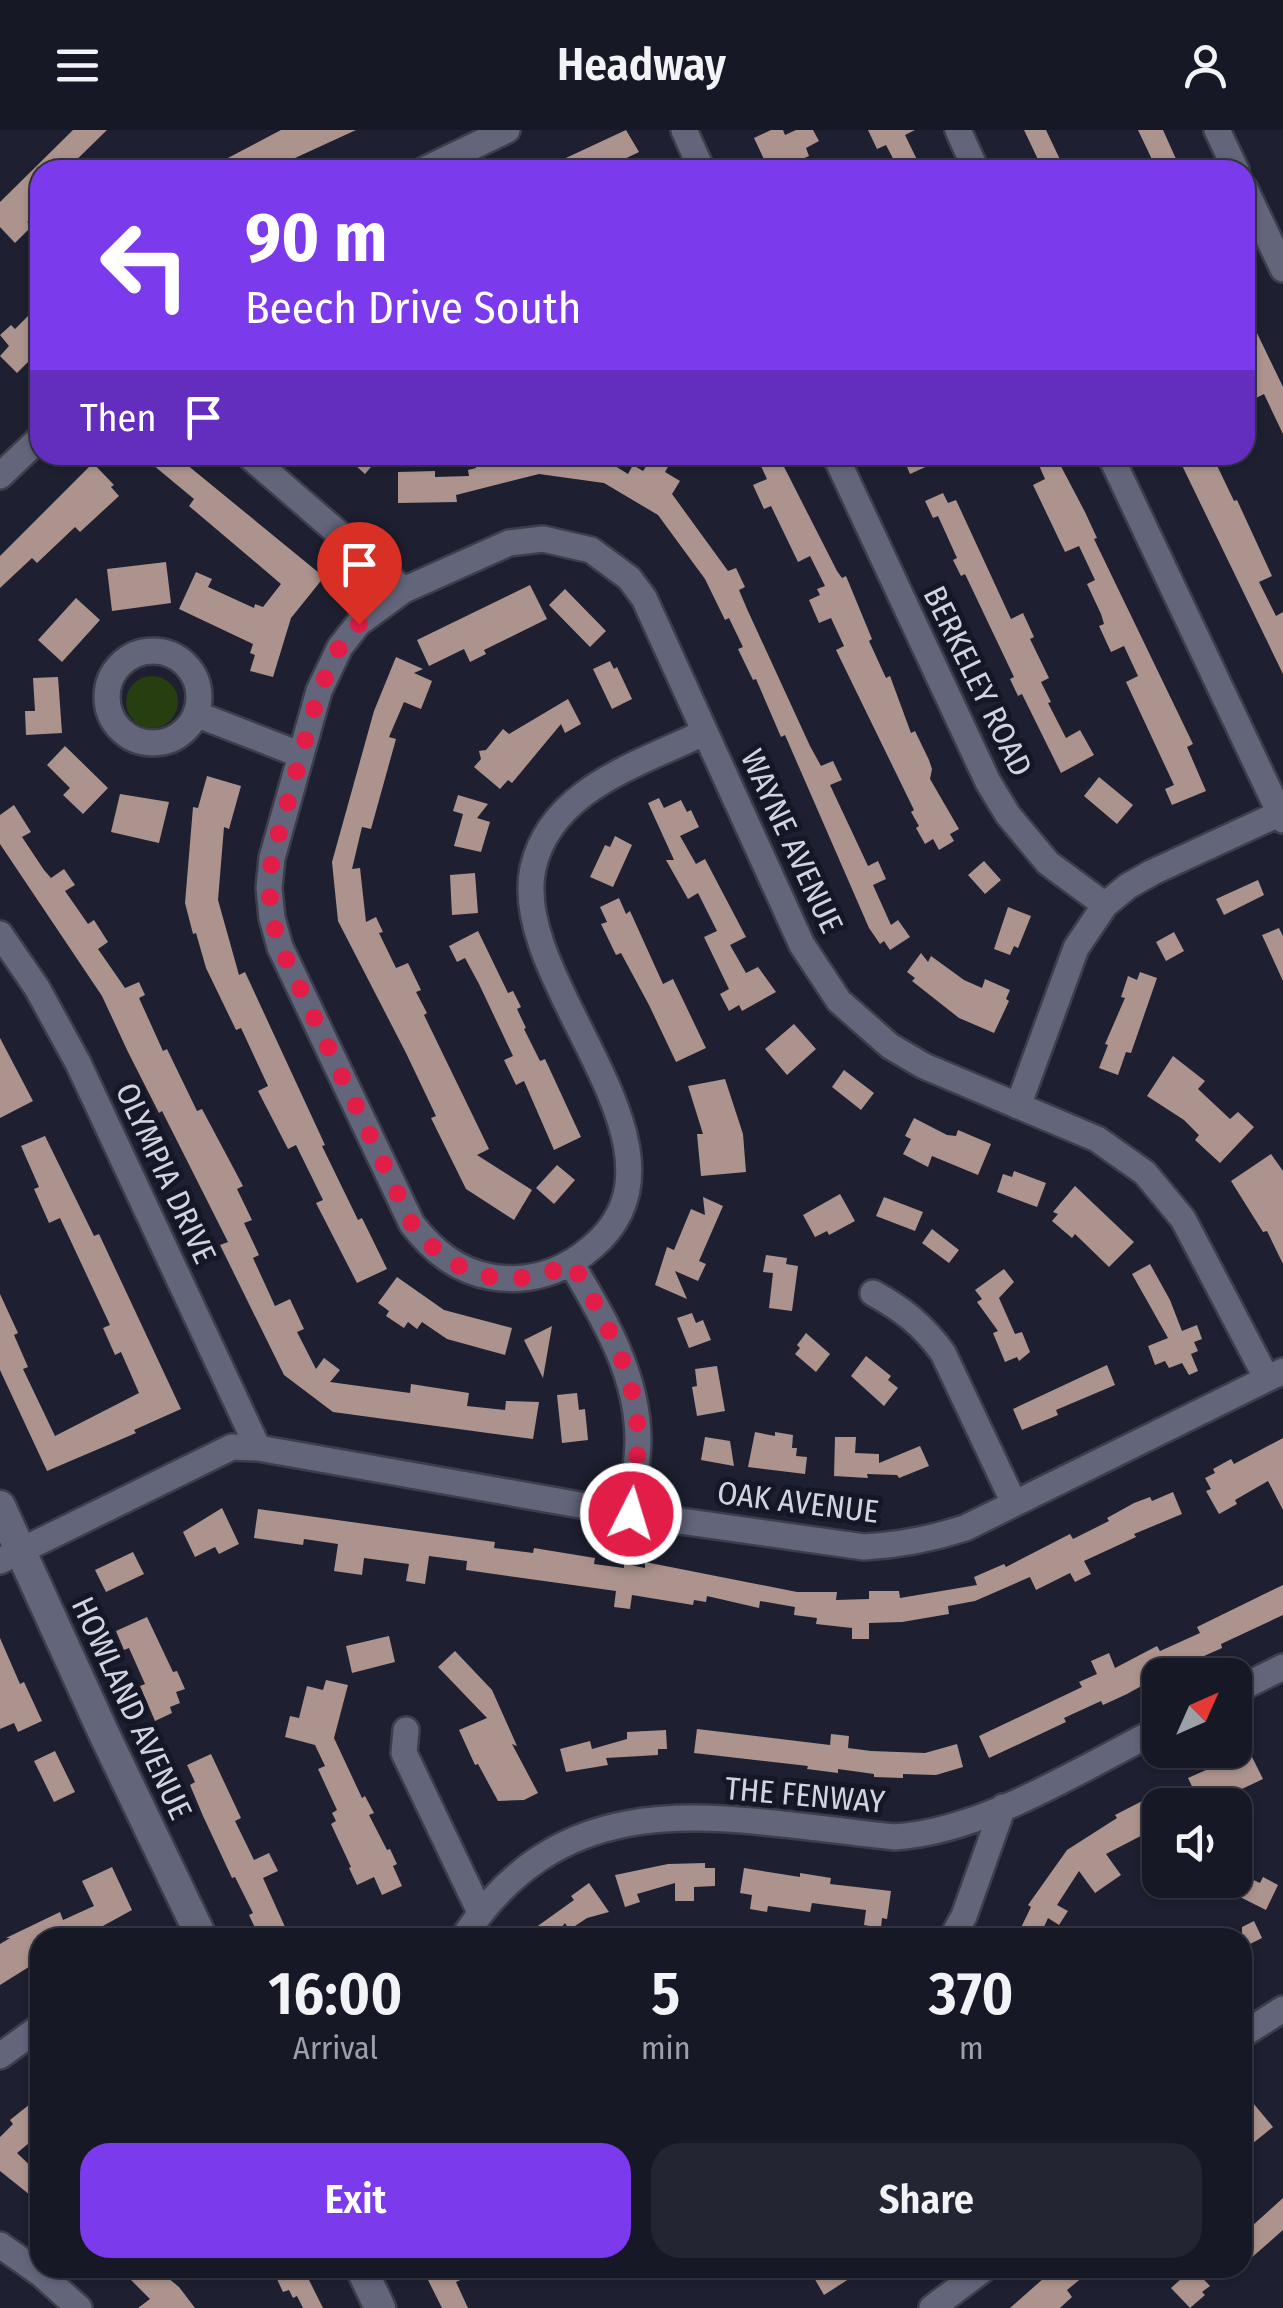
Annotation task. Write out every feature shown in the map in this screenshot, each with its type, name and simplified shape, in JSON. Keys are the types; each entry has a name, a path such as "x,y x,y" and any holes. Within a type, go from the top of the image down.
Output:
{"street":[{"path":"445,160 507,130"},
{"path":"684,130 698,160"},
{"path":"958,130 972,160"},
{"path":"1217,130 1231,160"},
{"path":"1255,210 1283,269"},
{"path":"0,476 30,448"},
{"path":"260,465 404,590"},
{"name":"BERKELEY ROAD","path":"840,465 988,782 1008,815 1048,863 1105,906"},
{"path":"1018,1106 1076,948 1105,906 1128,886 1153,872 1282,815 1115,465"},
{"name":"WAYNE AVENUE","path":"572,1263 531,1278 480,1275 442,1256 412,1224 280,946 269,888 272,858 319,691 340,646 359,624 404,590 509,543 544,539 591,550 620,570 644,598 802,945 840,1001 877,1036 924,1066 1096,1139 1122,1154 1166,1194 1275,1375"},
{"path":"196,714 301,755"},
{"path":"631,1514 638,1442 632,1394 610,1328 572,1263 597,1244 612,1226 626,1190 629,1154 624,1130 537,936 530,891 533,868 552,824 588,790 705,732"},
{"name":"OLYMPIA DRIVE","path":"0,934 78,1063 258,1448"},
{"path":"872,1293 905,1311 927,1331 942,1353 1014,1503"},
{"name":"OAK AVENUE","path":"10,1556 232,1446 631,1514 864,1547 931,1540 965,1528 1275,1375"},
{"name":"HOWLAND AVENUE","path":"0,1506 10,1556 104,1736 197,1928"},
{"path":"1252,1682 1283,1667"},
{"path":"406,1730 404,1753 480,1912"},
{"name":"THE FENWAY","path":"470,1928 517,1873 547,1852 612,1824 682,1816 895,1837 943,1830 1003,1807 1142,1738"},
{"path":"957,1928 1003,1807"},
{"path":"1252,2029 1283,2010"},
{"path":"0,2056 30,2034"},
{"path":"0,2245 30,2267"},
{"path":"45,2278 79,2308"},
{"path":"366,2278 380,2308"},
{"path":"932,2308 972,2278"}],"green space":[{"path":"152,676 171,683 178,702 171,721 152,728 133,721 126,702 133,683"}],"building":[{"path":"73,130 107,130 76,160 43,160"},
{"path":"281,130 356,130 291,160 224,160"},
{"path":"626,130 639,152 622,160 562,160"},
{"path":"771,130 783,130 785,135 813,130 819,141 806,148 809,156 800,160 764,160 754,138"},
{"path":"868,130 915,130 905,135 917,160 894,160 886,145 877,149"},
{"path":"1024,130 1046,130 1060,160 1038,160"},
{"path":"1138,130 1163,130 1176,160 1152,160"},
{"path":"30,172 30,228 15,243 0,227 0,202"},
{"path":"30,316 30,360 17,373 0,356 9,346 0,335 11,325 15,329"},
{"path":"1255,329 1283,387 1283,434 1264,394 1256,398"},
{"path":"91,465 114,485 111,487 119,496 80,532 75,527 37,563 32,558 0,588 0,556"},
{"path":"153,465 187,465 324,577 291,618 273,677 250,671 255,655 250,653 253,644 179,609 196,572 212,579 208,587 254,608 255,604 263,607 281,584 189,506 194,499"},
{"path":"355,465 373,465 365,474"},
{"path":"475,465 614,465 628,474 633,465 643,471 647,465 669,465 665,472 680,481 672,494 728,571 736,568 745,587 739,590 810,746 821,766 833,761 842,780 830,785 868,866 878,861 886,879 873,885 891,925 898,920 910,937 890,950 884,941 880,944 869,928 785,735 781,737 756,679 753,680 738,649 743,647 729,618 725,620 705,579 658,515 604,483 539,474 456,495 457,502 398,503 398,472 435,471 435,477 469,476 468,470"},
{"path":"760,465 783,465 837,571 842,578 846,576 872,639 869,641 886,678 890,676 911,733 915,731 929,760 930,779 959,829 950,834 954,841 939,850 933,839 925,844 916,828 919,826 911,812 914,810 836,650 844,646 831,618 819,623 809,600 820,595 817,589 825,586 810,556 798,562 771,506 764,509 753,485 767,479"},
{"path":"906,465 930,465 910,474"},
{"path":"1039,465 1060,465 1193,744 1187,747 1206,791 1172,805 1165,789 1174,785 1126,682 1138,676 1124,646 1111,652 1099,626 1104,624 1101,614 1087,584 1095,580 1079,546 1065,552 1033,485 1045,479"},
{"path":"1182,465 1217,465 1234,501 1237,500 1272,576 1259,582 1276,616 1283,612 1283,674"},
{"path":"943,493 948,503 956,500 1011,619 1023,613 1034,637 1030,639 1049,678 1041,682 1051,702 1048,703 1066,738 1080,730 1094,755 1061,773 1022,694 1018,696 1010,679 1014,677 965,574 961,576 953,560 957,558 938,516 933,518 925,501"},
{"path":"166,562 171,603 112,611 107,569"},
{"path":"530,585 547,619 484,650 486,654 470,662 464,649 429,666 417,640"},
{"path":"565,589 606,631 590,647 549,605"},
{"path":"76,598 100,620 62,662 38,640"},
{"path":"396,657 423,669 414,673 432,681 421,709 404,702 389,737 396,739 371,829 362,827 352,869 360,868 366,922 376,917 383,932 379,933 396,968 408,963 421,990 416,992 427,1013 424,1015 489,1149 477,1155 532,1190 514,1220 466,1189 431,1118 436,1116 406,1053 338,921 332,862 374,711"},
{"path":"610,661 614,669 617,667 632,699 612,709 593,669"},
{"path":"58,677 62,733 26,735 25,711 35,711 33,678"},
{"path":"568,699 581,724 565,733 561,724 512,783 508,780 500,789 474,767 481,759 479,751 486,750 503,729 509,734"},
{"path":"65,746 108,788 83,814 63,795 70,788 47,765"},
{"path":"207,776 241,786 229,829 224,827 218,900 239,975 245,972 325,1145 322,1146 387,1269 357,1283 316,1203 323,1200 296,1145 288,1149 258,1091 268,1086 241,1028 236,1030 206,968 196,933 193,934 185,903 193,807 198,808"},
{"path":"1099,777 1133,805 1117,824 1084,796"},
{"path":"120,794 169,802 159,843 111,832"},
{"path":"458,795 488,804 477,818 490,822 481,852 454,846 463,814 453,811"},
{"path":"659,798 664,808 681,800 687,812 691,810 699,827 680,836 696,864 705,859 746,937 730,945 746,973 758,967 776,992 742,1011 739,1005 729,1011 720,994 729,989 704,937 717,931 698,893 688,899 666,860 674,860 648,803"},
{"path":"14,805 31,832 22,837 44,870 51,878 64,869 75,885 65,891 88,924 94,920 108,942 98,949 125,988 139,982 145,995 139,998 163,1051 167,1049 197,1111 202,1109 243,1186 237,1189 252,1220 244,1223 259,1255 253,1258 275,1306 290,1299 304,1329 297,1332 316,1369 324,1358 340,1370 330,1382 410,1393 411,1384 469,1393 467,1406 505,1410 506,1401 539,1402 533,1439 333,1412 284,1375 220,1245 228,1242 102,996 0,844 0,815"},
{"path":"615,836 632,845 613,887 590,877 605,845 610,847"},
{"path":"984,861 1001,880 985,894 968,875"},
{"path":"475,873 478,913 452,915 450,875"},
{"path":"1258,880 1264,895 1224,915 1216,899"},
{"path":"619,898 626,914 630,911 663,984 673,979 706,1048 676,1062 621,953 616,955 601,924 607,922 600,907"},
{"path":"1008,907 1031,916 1018,948 1014,946 1010,955 994,949"},
{"path":"1279,928 1283,936 1283,981 1262,935"},
{"path":"478,931 508,993 513,991 521,1007 517,1009 524,1029 540,1061 545,1059 581,1137 554,1150 524,1081 516,1085 504,1060 513,1056 479,984 465,958 457,962 449,946"},
{"path":"1174,932 1184,951 1166,961 1156,942"},
{"path":"921,953 928,962 931,956 982,988 985,979 1010,990 994,1033 959,1018 912,981 915,978 907,972"},
{"path":"1140,972 1157,978 1131,1053 1126,1052 1118,1075 1099,1068 1125,998 1121,997 1128,976 1137,980"},
{"path":"794,1024 816,1049 787,1075 765,1049"},
{"path":"0,1038 33,1101 0,1118"},
{"path":"1173,1056 1205,1081 1198,1089 1230,1119 1238,1112 1254,1127 1220,1163 1195,1140 1199,1135 1184,1120 1147,1096"},
{"path":"844,1070 874,1093 861,1110 832,1087"},
{"path":"725,1079 743,1134 746,1172 701,1176 697,1134 703,1134 688,1086"},
{"path":"914,1118 947,1135 956,1136 958,1130 991,1144 978,1175 932,1156 928,1167 903,1154 911,1139 905,1136"},
{"path":"45,1136 94,1236 99,1234 181,1409 47,1471 0,1370 0,1294 18,1333 14,1335 28,1367 23,1369 55,1436 139,1393 121,1352 115,1355 103,1328 110,1325 60,1218 49,1223 34,1189 39,1187 21,1146"},
{"path":"1271,1154 1283,1171 1283,1264 1267,1231 1263,1232 1231,1181"},
{"path":"557,1165 575,1180 554,1204 536,1188"},
{"path":"1014,1171 1046,1183 1037,1207 997,1192 1003,1174 1012,1177"},
{"path":"1075,1186 1134,1242 1109,1267 1075,1234 1072,1238 1052,1221 1058,1214 1053,1212"},
{"path":"840,1194 855,1221 829,1235 827,1231 815,1237 803,1215"},
{"path":"703,1197 723,1206 699,1261 706,1264 698,1281 675,1271 687,1299 655,1285 667,1247 674,1250 691,1209 705,1215"},
{"path":"884,1197 923,1212 915,1231 876,1216"},
{"path":"932,1229 959,1250 949,1263 922,1243"},
{"path":"766,1255 787,1258 786,1264 798,1266 792,1311 769,1308 773,1273 763,1272"},
{"path":"1150,1264 1182,1331 1197,1325 1202,1339 1194,1342 1198,1351 1191,1354 1198,1371 1189,1375 1182,1363 1169,1368 1165,1361 1155,1365 1148,1346 1168,1338 1132,1274"},
{"path":"1004,1269 1014,1282 999,1298 1015,1334 1022,1332 1030,1352 1019,1361 1017,1357 1005,1362 993,1333 998,1331 977,1302 982,1299 975,1290"},
{"path":"397,1277 444,1310 512,1328 505,1355 447,1339 422,1322 417,1329 408,1322 404,1328 386,1316 389,1311 378,1303"},
{"path":"692,1313 696,1323 703,1320 711,1340 689,1348 677,1318"},
{"path":"552,1326 543,1378 524,1340"},
{"path":"806,1333 830,1354 816,1372 795,1354"},
{"path":"866,1356 891,1376 888,1380 898,1388 884,1406 851,1376"},
{"path":"1107,1365 1115,1385 1056,1410 1058,1415 1022,1430 1013,1409"},
{"path":"717,1366 725,1411 697,1416 692,1387 697,1386 695,1369"},
{"path":"577,1393 579,1410 585,1409 588,1440 562,1443 557,1395"},
{"path":"755,1432 793,1435 796,1456 807,1457 805,1474 748,1467"},
{"path":"705,1437 730,1441 734,1466 701,1460"},
{"path":"835,1437 856,1437 855,1453 879,1454 879,1463 920,1446 929,1466 899,1478 867,1474 868,1478 834,1476"},
{"path":"1283,1438 1283,1510 1268,1481 1219,1514 1206,1491 1211,1489 1205,1478 1231,1459 1234,1464"},
{"path":"1173,1492 1182,1514 1084,1561 1091,1574 1075,1582 1070,1573 1036,1590 1030,1577 975,1601 948,1606 949,1614 869,1623 869,1639 852,1639 852,1628 816,1624 817,1618 794,1615 795,1607 760,1601 759,1608 707,1596 706,1602 694,1600 693,1605 632,1595 630,1609 614,1607 616,1591 466,1570 467,1561 429,1556 425,1584 406,1581 409,1564 364,1558 362,1575 334,1571 338,1544 304,1539 303,1545 254,1538 258,1509 495,1542 494,1548 533,1553 534,1548 595,1558 594,1564 645,1568 645,1562 797,1592 837,1592 836,1600 869,1599 869,1591 899,1591 900,1598 977,1585 974,1577 1004,1564 1006,1567 1070,1534 1073,1539 1134,1503"},
{"path":"222,1508 239,1544 219,1554 215,1547 195,1557 183,1532"},
{"path":"133,1552 144,1574 106,1592 95,1570"},
{"path":"1283,1585 1283,1615 1200,1658 1142,1658 1142,1686 1064,1718 1066,1722 989,1758 979,1736 1082,1687 1079,1682 1097,1674 1091,1661 1109,1653 1115,1668 1157,1646 1160,1651 1200,1633 1197,1627"},
{"path":"147,1617 185,1689 176,1692 180,1703 170,1707 172,1713 155,1721 140,1686 145,1684 129,1648 124,1650 116,1631"},
{"path":"389,1636 395,1662 352,1673 346,1646"},
{"path":"0,1638 42,1721 18,1732 14,1723 0,1729"},
{"path":"455,1651 492,1690 517,1746 512,1744 538,1793 524,1800 498,1801 478,1764 475,1765 459,1730 487,1718 438,1667"},
{"path":"326,1680 348,1685 334,1738 362,1798 365,1796 374,1813 369,1815 397,1864 393,1866 402,1886 382,1895 374,1877 357,1885 349,1868 331,1824 336,1821 332,1813 337,1810 318,1769 325,1766 315,1745 285,1737 290,1716 299,1718 307,1686 323,1690"},
{"path":"697,1729 830,1745 831,1734 849,1736 848,1748 871,1751 925,1753 957,1744 963,1767 936,1775 874,1777 838,1769 838,1773 694,1753"},
{"path":"666,1730 667,1749 658,1749 658,1755 606,1758 608,1765 566,1772 560,1749 590,1741 592,1749 627,1739 627,1732"},
{"path":"55,1751 75,1792 54,1802 34,1761"},
{"path":"211,1754 241,1818 235,1821 254,1860 269,1853 278,1871 263,1878 286,1928 255,1928 249,1915 253,1913 235,1877 232,1878 190,1785 195,1782 187,1765"},
{"path":"1252,1757 1263,1779 1244,1788 1193,1788 1188,1778 1211,1768 1252,1768"},
{"path":"1142,1801 1142,1835 1106,1854 1121,1875 1095,1893 1079,1871 1057,1905 1068,1911 1059,1925 1048,1918 1044,1928 1021,1928 1031,1907 1028,1905 1067,1850 1117,1818 1115,1815"},
{"path":"705,1863 705,1868 715,1868 715,1886 694,1887 694,1901 675,1901 675,1883 637,1894 640,1902 625,1907 615,1875 668,1864"},
{"path":"112,1867 132,1910 99,1928 30,1928 30,1966 0,1985 0,1944 10,1938 6,1938 60,1912 63,1920 94,1906 82,1881"},
{"path":"744,1868 800,1877 800,1873 831,1878 830,1884 891,1891 887,1919 882,1918 881,1928 864,1925 866,1910 812,1903 810,1912 768,1906 767,1912 750,1909 752,1895 740,1893"},
{"path":"1263,1877 1278,1885 1266,1910 1242,1898 1252,1898 1252,1879 1260,1883"},
{"path":"589,1883 609,1912 587,1918 572,1928 565,1923 561,1928 535,1928 574,1900 571,1896"},
{"path":"1254,1921 1262,1938 1252,1943 1252,1928 1242,1927"},
{"path":"30,2104 30,2142 17,2153 30,2165 30,2195 0,2171 0,2137 13,2124 10,2120"},
{"path":"1252,2104 1273,2127 1252,2144"},
{"path":"1283,2198 1283,2230 1252,2257 1252,2226"},
{"path":"129,2278 168,2278 195,2308 138,2308 150,2299"},
{"path":"276,2278 308,2278 323,2308 303,2308 297,2296 293,2298 289,2290 283,2292"},
{"path":"427,2278 465,2278 456,2282 468,2308 442,2308"},
{"path":"814,2278 850,2278 824,2295"},
{"path":"1044,2278 1082,2278 1067,2290 1072,2297 1060,2308 1010,2308"},
{"path":"1182,2278 1202,2278 1210,2286 1190,2308 1171,2288"}],"route":[{"path":"359,624 340,646 326,672 272,858 269,888 280,946 412,1224 426,1242 460,1267 506,1279 531,1278 572,1263 610,1328 632,1394 638,1442 631,1514"}]}
